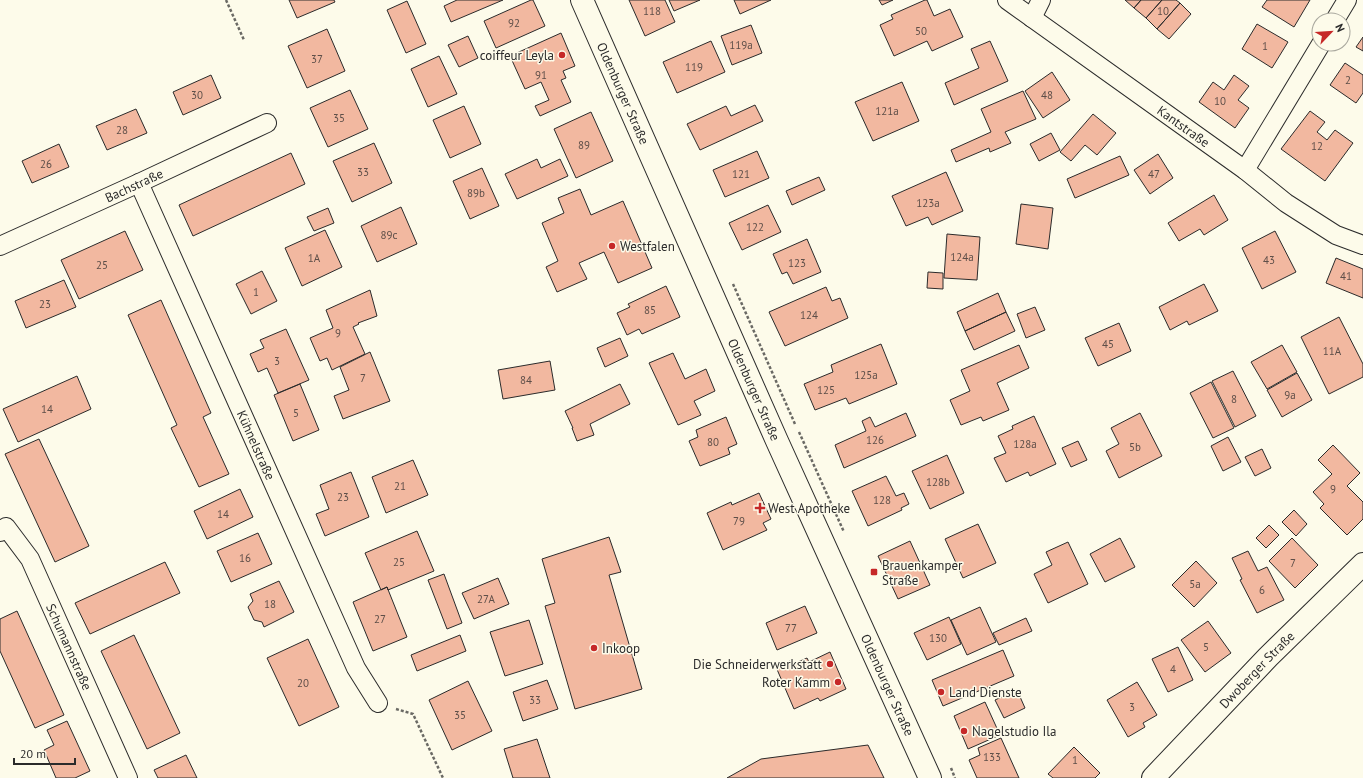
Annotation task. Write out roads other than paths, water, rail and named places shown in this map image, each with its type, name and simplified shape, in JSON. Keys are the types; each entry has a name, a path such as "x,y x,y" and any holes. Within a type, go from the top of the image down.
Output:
{"main road":[{"name":"Oldenburger Straße","path":"582,0 777,441 930,778"},
{"name":"Dwoberger Straße","path":"1153,778 1268,657 1363,564"}],"street":[{"name":"Kantstraße","path":"1007,0 1245,170 1286,203 1336,235 1363,245"},
{"path":"1032,18 1041,0"},
{"path":"1340,12 1347,0"},
{"path":"1245,170 1315,52"},
{"name":"Bachstraße","path":"0,246 268,123"},
{"name":"Kühnelstraße","path":"139,183 356,668 378,703"},
{"name":"Schumannstraße","path":"0,532 6,527 30,559 128,778"}],"place":[{"name":"coiffeur Leyla","path":"562,55"},
{"name":"Westfalen","path":"612,246"},
{"name":"West Apotheke","path":"760,508"},
{"name":"Brauenkamper Straße","path":"874,572"},
{"name":"Inkoop","path":"594,648"},
{"name":"Die Schneiderwerkstatt","path":"830,664"},
{"name":"Roter Kamm","path":"838,682"},
{"name":"Land Dienste","path":"941,692"},
{"name":"Nagelstudio Ila","path":"964,731"}]}
